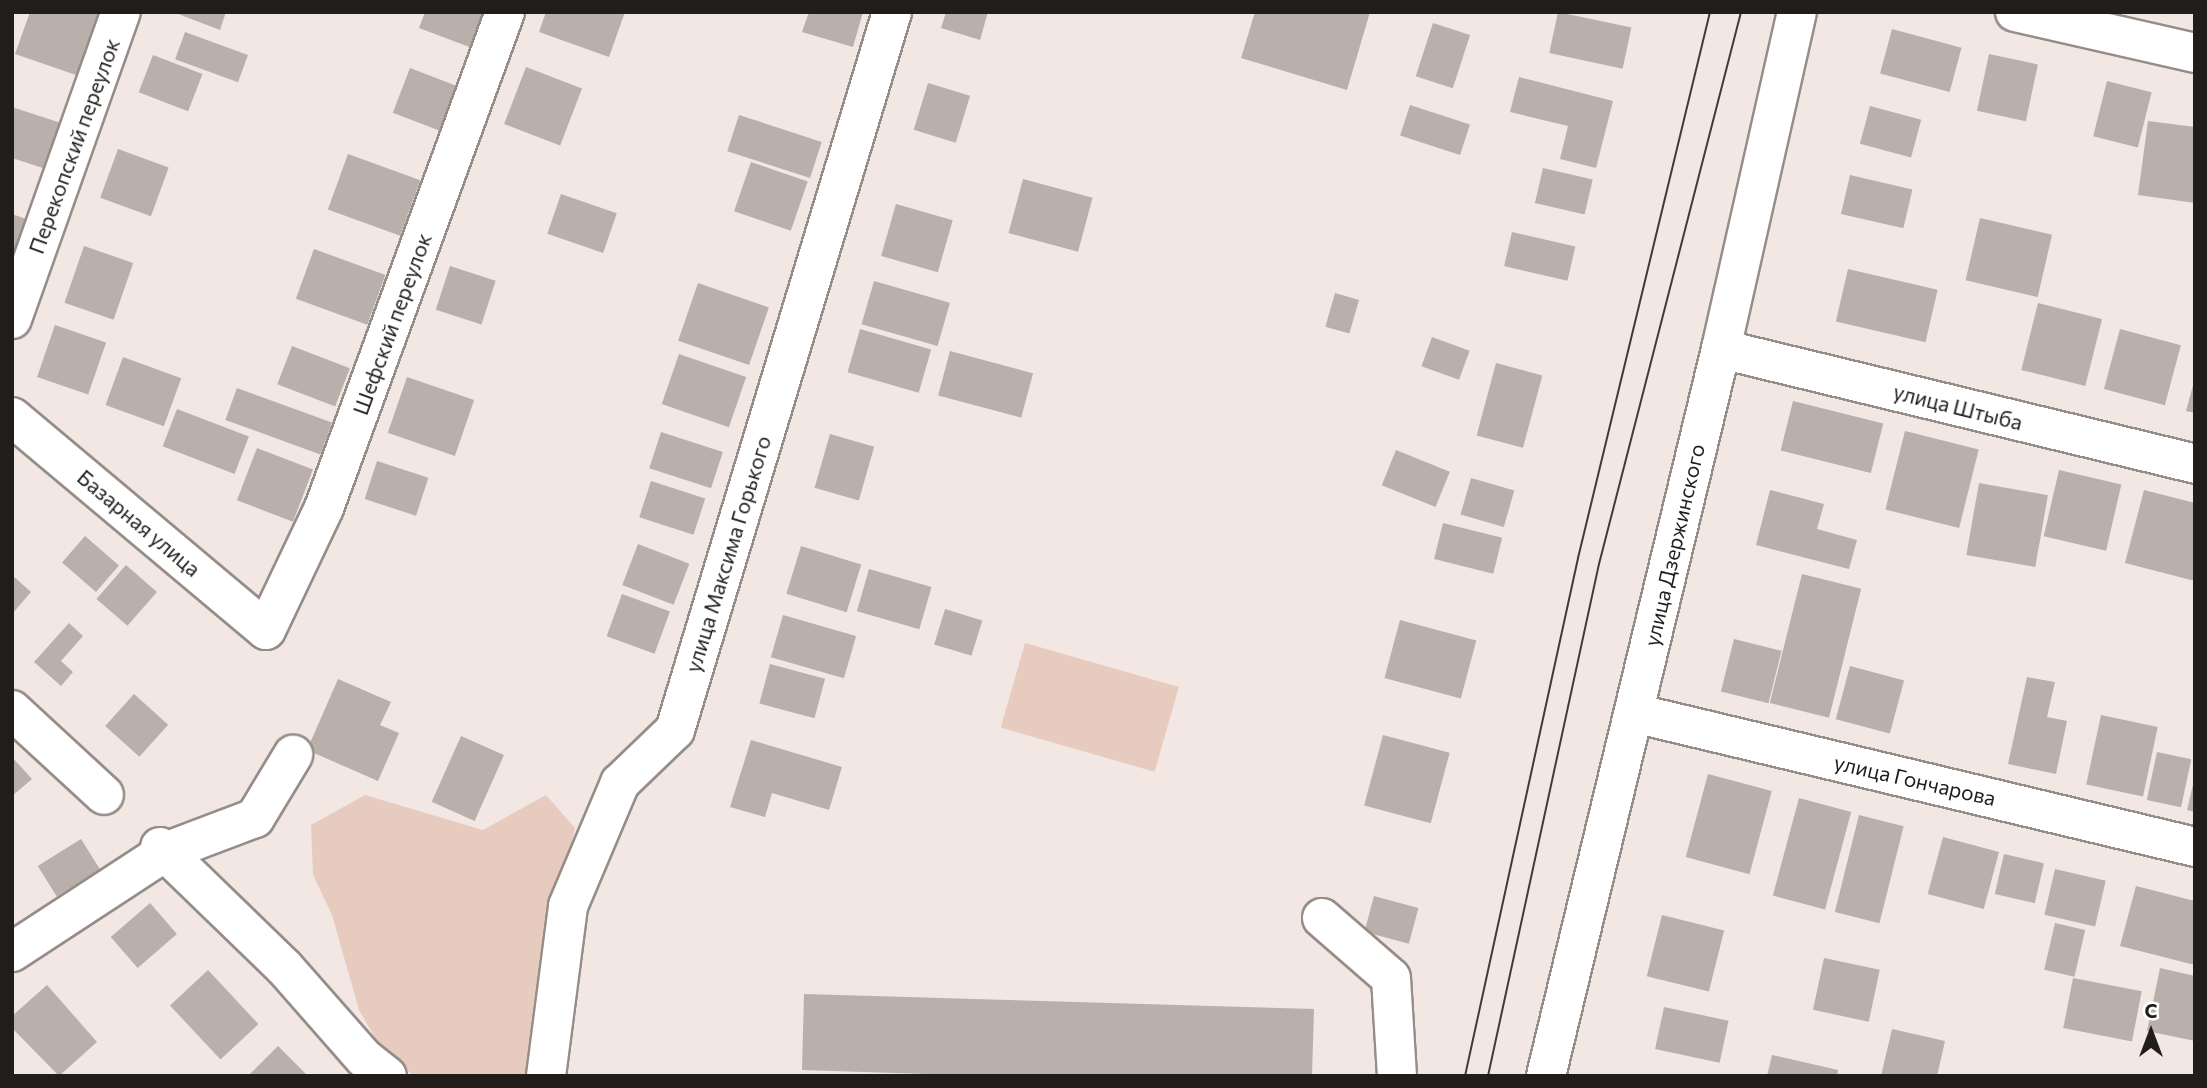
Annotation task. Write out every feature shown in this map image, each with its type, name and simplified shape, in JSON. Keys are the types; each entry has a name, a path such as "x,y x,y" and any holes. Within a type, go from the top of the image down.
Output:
{"street":[{"name":"Перекопский переулок","path":"12,319 121,12"},
{"name":"Шефский переулок","path":"266,630 324,508 505,12"},
{"name":"улица Максима Горького","path":"546,1076 568,906 620,783 675,730 892,12"},
{"name":"улица Дзержинского","path":"1546,1076 1721,349 1797,12"},
{"path":"2015,12 2195,54"},
{"name":"улица Штыба","path":"1721,349 2195,464"},
{"name":"Базарная улица","path":"12,417 266,630"},
{"path":"12,710 104,795"},
{"name":"улица Гончарова","path":"1634,713 2195,847"},
{"path":"12,952 162,850 255,818 293,755"},
{"path":"162,850 284,967 364,1058 387,1076"},
{"path":"1322,918 1391,978 1398,1076"}],"shaded area":[{"path":"1025,643 1179,687 1155,772 1001,728"},
{"path":"365,795 483,830 546,795 575,828 525,1076 414,1076 383,1051 359,1010 332,915 313,875 311,825"}],"building":[{"path":"30,12 100,14 79,76 15,54"},
{"path":"173,12 226,12 220,30"},
{"path":"425,12 485,12 472,48 419,28"},
{"path":"546,12 625,12 609,57 539,32"},
{"path":"809,12 863,12 853,47 802,32"},
{"path":"946,12 988,12 980,40 941,28"},
{"path":"1255,12 1370,12 1347,90 1241,58"},
{"path":"1558,12 1631,28 1623,69 1549,53"},
{"path":"1433,23 1470,35 1453,88 1416,76"},
{"path":"1892,29 1962,48 1950,92 1880,73"},
{"path":"185,32 248,55 238,82 175,59"},
{"path":"1989,54 2038,64 2026,121 1977,111"},
{"path":"153,55 202,74 188,111 139,92"},
{"path":"526,67 582,89 560,145 504,124"},
{"path":"410,68 458,86 440,131 393,113"},
{"path":"1519,77 1613,101 1596,168 1560,159 1568,126 1510,112"},
{"path":"2107,81 2152,92 2138,147 2093,136"},
{"path":"928,83 970,96 956,143 914,130"},
{"path":"1410,105 1470,124 1460,155 1400,135"},
{"path":"1870,106 1921,120 1911,157 1860,144"},
{"path":"12,107 61,123 46,169 12,158"},
{"path":"739,115 822,142 810,178 727,151"},
{"path":"2148,121 2195,127 2195,203 2138,195"},
{"path":"118,149 169,167 151,216 100,198"},
{"path":"348,154 420,180 400,236 328,209"},
{"path":"751,162 808,182 791,231 734,211"},
{"path":"1543,168 1593,179 1585,215 1535,203"},
{"path":"1850,175 1912,189 1903,228 1841,214"},
{"path":"1023,179 1093,198 1078,252 1009,233"},
{"path":"561,194 617,213 603,253 547,234"},
{"path":"896,204 953,220 938,272 881,256"},
{"path":"12,214 29,220 16,259 12,258"},
{"path":"1980,218 2052,235 2038,297 1966,280"},
{"path":"1512,232 1575,247 1567,281 1504,266"},
{"path":"84,246 133,263 114,320 64,303"},
{"path":"314,249 385,275 367,325 296,299"},
{"path":"450,266 496,281 481,325 436,310"},
{"path":"1848,269 1938,290 1925,342 1836,322"},
{"path":"874,281 950,303 938,346 862,324"},
{"path":"698,283 769,307 749,365 678,341"},
{"path":"1335,293 1359,300 1349,334 1325,327"},
{"path":"2038,303 2102,319 2085,386 2021,370"},
{"path":"55,325 106,343 88,395 37,377"},
{"path":"860,329 931,349 919,393 848,372"},
{"path":"2120,329 2181,345 2165,405 2104,389"},
{"path":"1432,337 1470,351 1459,380 1421,366"},
{"path":"292,346 350,368 335,406 277,384"},
{"path":"950,351 1033,373 1021,418 938,395"},
{"path":"679,354 746,377 729,427 662,404"},
{"path":"123,357 181,378 164,426 106,405"},
{"path":"1496,363 1542,375 1523,448 1477,435"},
{"path":"407,377 474,400 455,456 388,433"},
{"path":"2195,378 2195,413 2186,411"},
{"path":"237,388 332,423 320,454 225,420"},
{"path":"1793,401 1883,423 1871,473 1781,450"},
{"path":"177,409 249,437 235,474 163,446"},
{"path":"1905,431 1979,449 1959,528 1885,510"},
{"path":"661,432 723,452 711,488 649,468"},
{"path":"830,434 874,447 859,501 815,488"},
{"path":"257,448 313,470 293,522 237,500"},
{"path":"1396,450 1450,472 1436,507 1382,485"},
{"path":"377,461 428,478 416,516 365,499"},
{"path":"2059,470 2121,484 2106,551 2044,536"},
{"path":"1471,478 1514,490 1504,527 1461,515"},
{"path":"651,481 705,499 693,535 639,517"},
{"path":"1979,483 2048,495 2035,567 1966,555"},
{"path":"1770,490 1824,504 1817,529 1857,540 1849,569 1756,545"},
{"path":"2144,490 2195,503 2195,581 2125,563"},
{"path":"1443,523 1502,538 1493,574 1434,559"},
{"path":"85,536 119,566 96,592 62,562"},
{"path":"638,544 689,564 674,605 622,585"},
{"path":"801,546 861,564 847,612 786,594"},
{"path":"126,565 157,592 127,626 96,599"},
{"path":"869,569 931,587 919,629 857,611"},
{"path":"1802,574 1861,589 1829,718 1770,703"},
{"path":"12,575 31,592 12,614"},
{"path":"622,594 670,611 655,654 607,636"},
{"path":"945,609 982,620 971,656 934,644"},
{"path":"783,615 856,636 844,678 771,657"},
{"path":"1400,620 1476,640 1461,698 1384,678"},
{"path":"69,623 83,636 61,661 73,672 61,686 34,662"},
{"path":"1734,639 1782,651 1768,703 1721,691"},
{"path":"770,664 825,679 814,718 759,704"},
{"path":"1850,666 1904,680 1890,734 1836,719"},
{"path":"2027,677 2055,682 2047,717 2067,721 2056,774 2008,764"},
{"path":"338,679 391,702 380,725 399,733 378,781 307,750"},
{"path":"134,694 168,725 139,757 105,726"},
{"path":"2101,715 2158,727 2143,797 2086,784"},
{"path":"1383,735 1450,753 1431,823 1364,806"},
{"path":"461,736 504,755 475,821 432,802"},
{"path":"751,740 842,767 829,810 772,793 765,817 730,807"},
{"path":"2157,752 2191,759 2181,807 2147,800"},
{"path":"12,757 32,779 12,796"},
{"path":"1708,774 1772,791 1749,874 1686,857"},
{"path":"2195,776 2195,812 2187,810"},
{"path":"1799,798 1851,812 1825,910 1773,896"},
{"path":"1859,815 1904,826 1879,923 1835,912"},
{"path":"1943,837 1999,852 1984,909 1928,894"},
{"path":"81,839 100,870 57,897 38,866"},
{"path":"2004,854 2044,863 2035,903 1995,894"},
{"path":"2055,869 2106,881 2095,926 2044,915"},
{"path":"2136,886 2195,901 2195,965 2120,946"},
{"path":"1374,896 1418,908 1409,944 1364,932"},
{"path":"150,903 177,934 138,968 111,937"},
{"path":"1662,915 1724,930 1709,992 1647,976"},
{"path":"2055,923 2085,930 2074,977 2044,970"},
{"path":"1824,958 1880,970 1869,1022 1813,1010"},
{"path":"2160,968 2195,976 2195,1041 2147,1031"},
{"path":"208,970 258,1024 220,1060 170,1005"},
{"path":"2073,978 2142,991 2132,1041 2063,1028"},
{"path":"47,985 97,1042 59,1076 12,1028 12,1016"},
{"path":"804,994 1314,1009 1312,1076 987,1076 802,1070"},
{"path":"1664,1007 1729,1021 1720,1063 1655,1049"},
{"path":"1892,1029 1945,1041 1937,1076 1881,1076"},
{"path":"278,1046 308,1076 248,1076"},
{"path":"1772,1055 1838,1070 1837,1076 1767,1076"}],"tram line":[{"path":"1465,1076 1578,558 1710,12"},
{"path":"1488,1076 1599,564 1741,12"}]}
